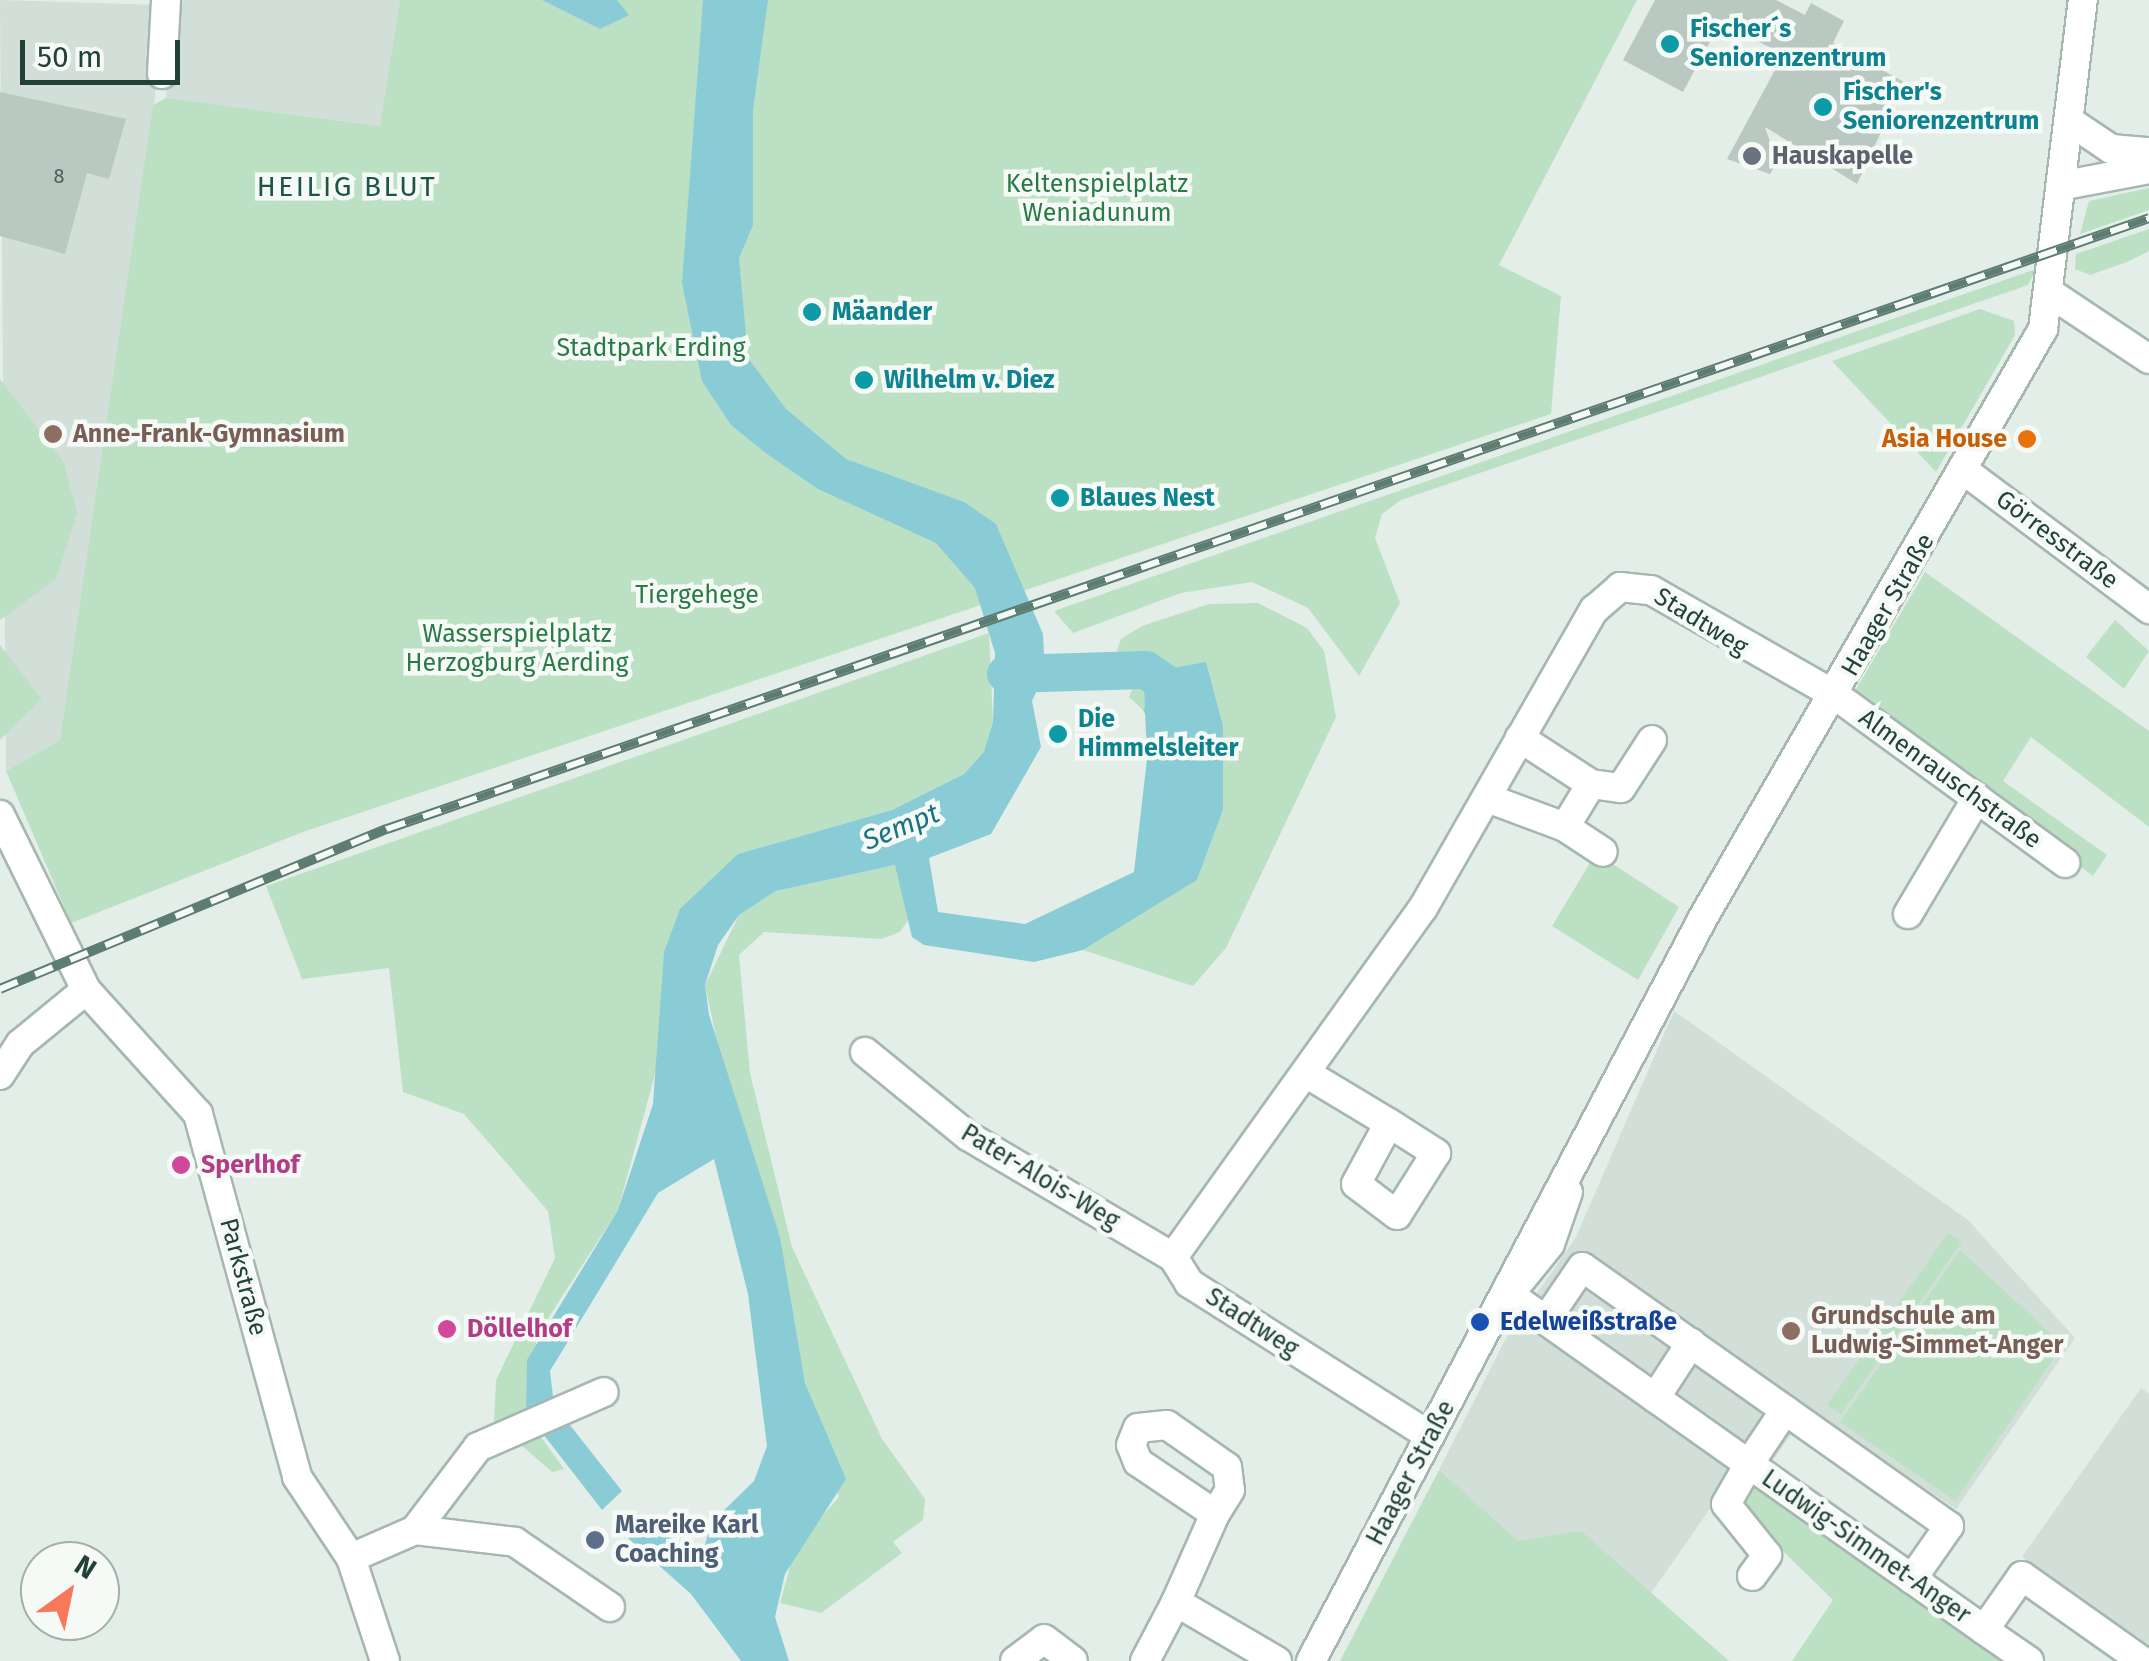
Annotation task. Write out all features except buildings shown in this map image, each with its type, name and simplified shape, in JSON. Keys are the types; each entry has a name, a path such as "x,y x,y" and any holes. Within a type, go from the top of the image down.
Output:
{"street":[{"path":"162,74 166,0"},
{"name":"Haager Straße","path":"1311,1661 1512,1291 1532,1234 1573,1171 1704,916 1966,472 2054,295 2082,0"},
{"path":"2071,122 2110,149 2149,152"},
{"path":"2065,185 2149,169"},
{"path":"2054,295 2149,359"},
{"name":"Görresstraße","path":"1966,472 2149,609"},
{"name":"Stadtweg","path":"1430,1436 1189,1283 1172,1256 1308,1075 1487,798 1594,610 1636,584 1835,696"},
{"name":"Almenrauschstraße","path":"1835,696 2065,863"},
{"path":"1520,738 1592,784 1621,788 1652,740"},
{"path":"1565,828 1592,784"},
{"path":"1487,798 1565,828 1604,852"},
{"path":"1908,914 1977,798"},
{"name":"Parkstraße","path":"0,815 86,990 198,1114 297,1477 351,1558 385,1661"},
{"path":"0,1075 20,1044 86,990"},
{"name":"Pater-Alois-Weg","path":"865,1052 968,1136 1172,1256"},
{"path":"1308,1075 1389,1123"},
{"path":"1546,1320 1582,1267 1691,1343 1949,1526 1912,1579"},
{"name":"Ludwig-Simmet-Anger","path":"1512,1291 1546,1320 2028,1661"},
{"path":"1655,1398 1691,1343"},
{"path":"351,1558 415,1530 478,1447 560,1406 604,1392"},
{"name":"Ludwig-Simmet-Anger","path":"1749,1464 1785,1410"},
{"path":"1749,1464 1726,1504 1768,1555 1752,1576"},
{"path":"1145,1661 1214,1514"},
{"path":"415,1530 515,1542 610,1607"},
{"name":"Ludwig-Simmet-Anger","path":"1984,1630 2022,1576 2142,1661"},
{"path":"1176,1602 1277,1661"},
{"path":"1015,1661 1044,1638 1073,1661"}],"shaded area":[{"name":"Anne-Frank-Gymnasium","path":"0,0 160,5 153,128 60,740 6,771"},
{"path":"177,0 400,0 381,126 166,98"},
{"name":"Grundschule am Ludwig-Simmet-Anger","path":"1674,1011 1968,1220 2075,1338 1956,1509 1809,1409 1759,1480 1739,1467 1613,1648 1439,1470 1506,1338 1576,1237"},
{"path":"2141,1388 2149,1394 2149,1645 2022,1557"}],"green space":[{"name":"Stadtpark Erding","path":"400,0 1637,0 1499,265 1561,296 1551,414 303,832 71,923 6,771 60,740 153,105 166,98 380,126"},
{"path":"2149,188 2149,210 2080,234 2089,201"},
{"path":"2149,229 2149,251 2090,275 2075,269 2076,254"},
{"path":"2036,269 2028,285 1401,500 1382,514 1375,538 1400,603 1359,676 1308,608 1252,582 1181,593 1073,633 1054,611"},
{"path":"1980,309 2014,321 2015,335 1936,472 1832,361"},
{"path":"0,379 64,463 77,513 56,579 0,620"},
{"path":"1925,572 2149,731 2149,827 2031,737 2003,781 2107,855 2093,876 1852,696"},
{"path":"1258,603 1307,628 1324,651 1336,717 1226,948 1193,986 1083,950 1197,880 1223,810 1223,726 1168,669 1143,710 1129,697 1146,658 1120,664 1115,656 1121,639 1142,626 1209,604"},
{"path":"2115,620 2149,651 2124,689 2086,657"},
{"path":"989,633 993,722 985,752 964,774 892,810 738,854 657,1067 618,1210 536,1337 535,1429 564,1469 552,1472 494,1421 496,1380 555,1258 548,1211 464,1114 403,1092 389,968 302,979 266,886"},
{"path":"0,645 42,699 0,740"},
{"path":"1596,853 1679,907 1638,980 1552,926"},
{"path":"895,865 913,913 900,932 881,939 764,932 739,955 750,1073 792,1247 882,1439 925,1499 923,1520 893,1542 902,1553 821,1613 780,1603 796,1545 839,1497 797,1354 780,1237 729,1097 705,985 739,915 776,891"},
{"path":"1948,1233 1962,1242 1841,1414 1827,1405"},
{"path":"1960,1250 2063,1345 1955,1501 1840,1422"},
{"path":"1439,1470 1518,1541 1581,1531 1729,1661 1340,1661"},
{"path":"1759,1480 2013,1661 1792,1661 1833,1600 1739,1508"}],"water":[{"path":"542,0 617,0 629,15 600,29"},
{"name":"Sempt","path":"703,0 768,0 753,110 753,225 739,258 748,358 786,409 846,459 964,502 996,524 1043,634 1045,673 1032,701 1041,747 991,834 929,858 938,912 1025,924 1134,872 1151,724 1143,710 1168,669 1206,662 1223,726 1223,810 1197,880 1083,950 1034,962 924,945 912,937 895,865 776,891 739,915 718,945 705,985 709,1015 780,1237 805,1383 846,1479 785,1574 775,1617 789,1661 741,1661 691,1594 628,1538 652,1522 688,1551 676,1555 682,1565 701,1560 711,1523 754,1481 767,1446 748,1294 714,1159 658,1193 550,1371 554,1405 622,1491 602,1510 526,1412 527,1360 618,1210 653,1104 664,952 680,909 738,854 892,810 964,774 984,752 993,722 995,653 975,588 936,543 818,489 767,454 731,425 702,381 682,283"}],"waterway":[{"path":"1006,674 1146,670 1163,682 1165,733"}],"railway":[{"path":"0,989 387,829 2149,218"}],"place":[{"name":"Fischer´s Seniorenzentrum","path":"1670,44"},
{"name":"Fischer's Seniorenzentrum","path":"1823,107"},
{"name":"Hauskapelle","path":"1752,156"},
{"name":"Mäander","path":"812,312"},
{"name":"Wilhelm v. Diez","path":"864,380"},
{"name":"Anne-Frank-Gymnasium","path":"53,434"},
{"name":"Asia House","path":"2027,439"},
{"name":"Blaues Nest","path":"1060,498"},
{"name":"Die Himmelsleiter","path":"1058,734"},
{"name":"Sperlhof","path":"181,1165"},
{"name":"Edelweißstraße","path":"1480,1322"},
{"name":"Döllelhof","path":"447,1329"},
{"name":"Grundschule am Ludwig-Simmet-Anger","path":"1791,1331"},
{"name":"Mareike Karl Coaching","path":"595,1540"}],"district":[{"name":"HEILIG BLUT","path":"347,187"}],"park label":[{"name":"Keltenspielplatz Weniadunum","path":"1097,200"},
{"name":"Tiergehege","path":"697,595"},
{"name":"Wasserspielplatz Herzogburg Aerding","path":"517,650"}]}
